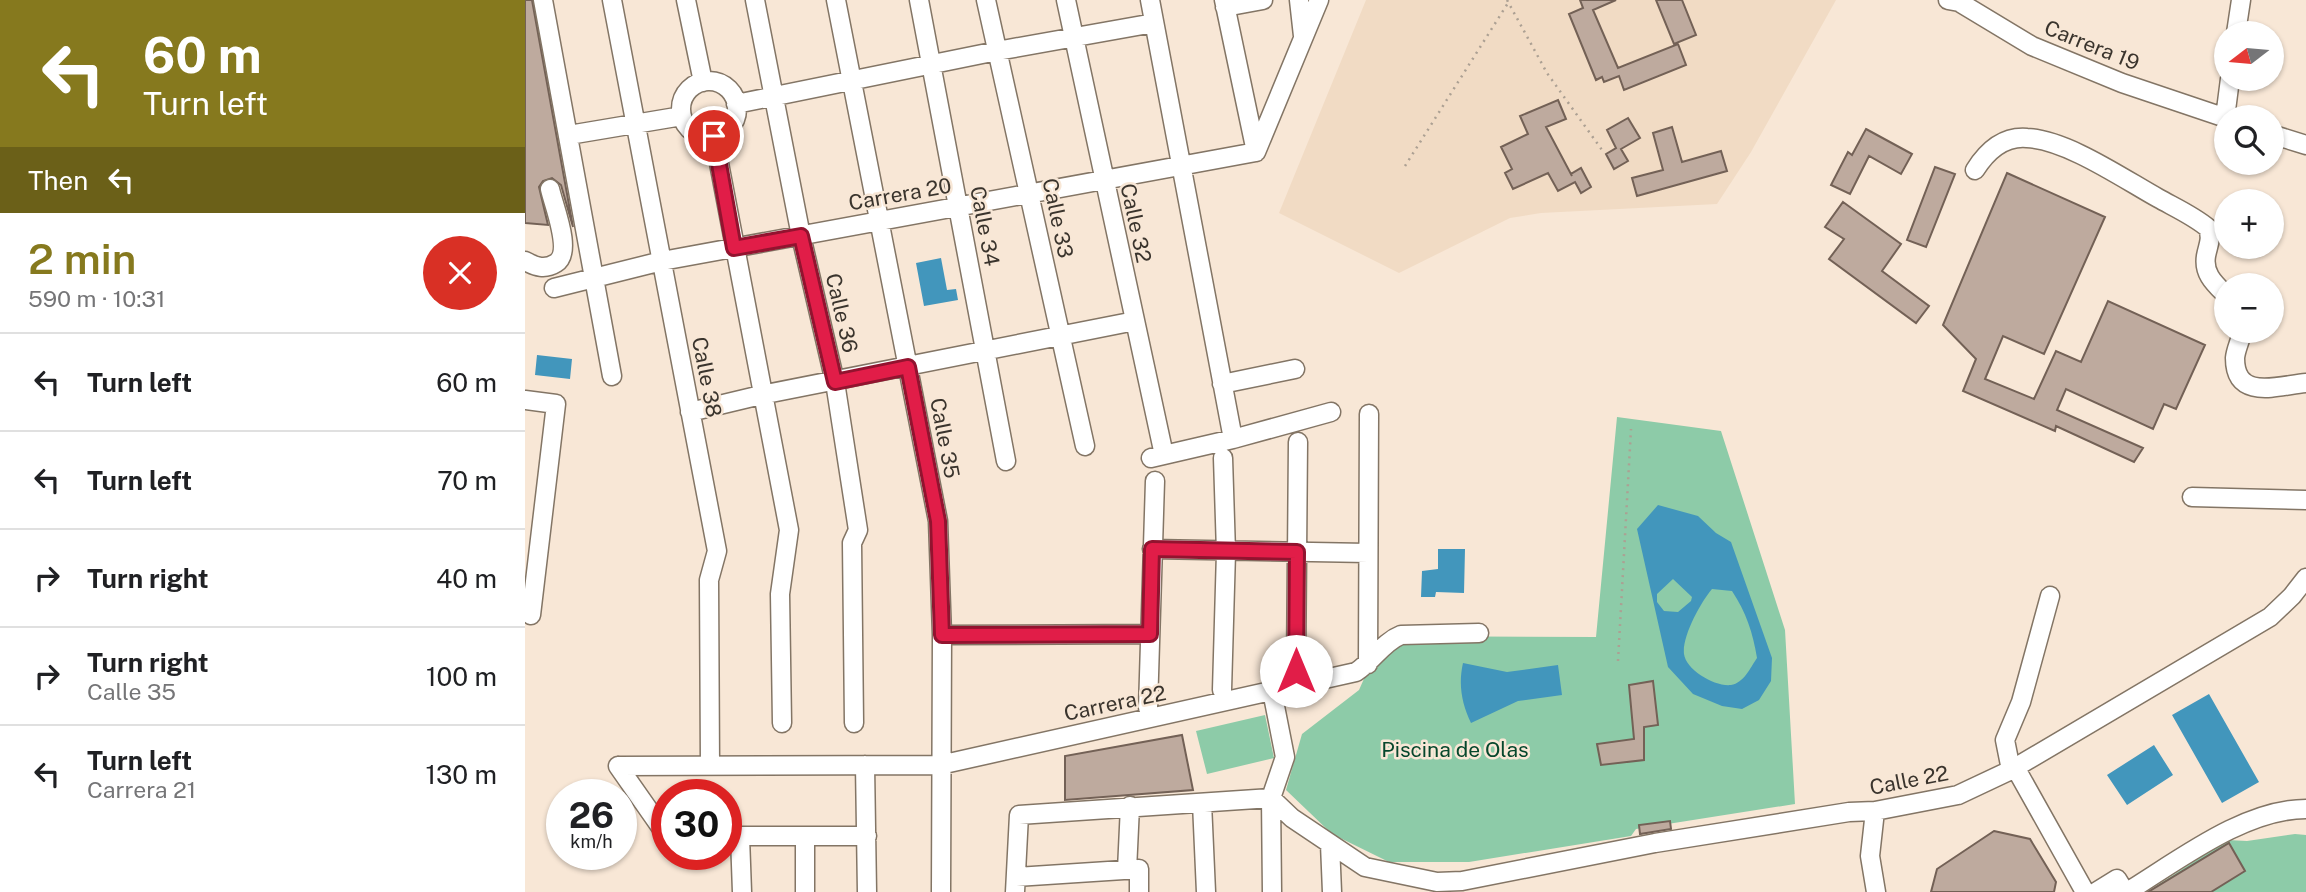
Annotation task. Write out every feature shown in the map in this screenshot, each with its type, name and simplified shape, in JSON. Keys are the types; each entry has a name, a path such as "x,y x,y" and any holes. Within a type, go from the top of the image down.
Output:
{"street":[{"path":"543,0 612,376"},
{"name":"Calle 38","path":"612,0 717,551 709,580 710,765"},
{"path":"686,0 703,82"},
{"name":"Calle 36","path":"755,0 801,236 835,382 858,530 852,543 854,723"},
{"name":"Calle 35","path":"836,0 938,521 942,635 941,892"},
{"name":"Calle 34","path":"919,0 1006,461"},
{"name":"Calle 33","path":"986,0 1085,446"},
{"name":"Calle 32","path":"1066,0 1135,321 1157,456 1233,439"},
{"path":"1150,0 1233,439 1331,412"},
{"path":"1256,152 1224,4 1263,0"},
{"path":"1299,0 1303,40"},
{"path":"1256,152 1319,0"},
{"path":"2238,21 2241,0"},
{"name":"Carrera 19","path":"1955,1 2032,46 2122,83 2214,114"},
{"path":"736,104 997,51 1154,23"},
{"path":"703,82 720,84 727,89 736,104 734,121 729,128 714,136 697,135 682,116 683,98 695,85 703,82"},
{"path":"569,135 682,116"},
{"path":"714,136 761,395 789,530 780,594 782,723"},
{"path":"1976,170 1993,148 2025,137 2048,142 2090,160 2208,228 2211,242 2206,254 2208,273 2214,284"},
{"path":"2284,138 2306,145"},
{"name":"Carrera 20","path":"554,288 662,261 1256,152"},
{"path":"525,261 538,267 549,268 561,260 565,247 550,189"},
{"path":"690,412 761,395 1135,321"},
{"path":"2239,343 2235,356 2241,378 2249,385 2269,389 2306,383"},
{"path":"1222,384 1295,369"},
{"path":"525,400 556,404 531,615"},
{"path":"1367,664 1369,414"},
{"path":"1296,671 1298,442"},
{"path":"1222,690 1226,552 1223,458"},
{"path":"1148,708 1155,481"},
{"path":"2192,497 2306,500"},
{"path":"1152,549 1368,553"},
{"name":"Calle 22","path":"1271,798 1292,818 1365,867 1456,887 1655,843 1849,812 1875,811 1958,795 2013,768 2270,617 2293,596 2306,578"},
{"path":"2050,596 2021,702 2005,740 2013,768 2085,892"},
{"path":"1367,664 1393,638 1401,635 1479,633"},
{"path":"942,635 1150,634"},
{"name":"Carrera 22","path":"651,814 618,766 940,765 1272,691 1356,671 1367,664"},
{"path":"1272,691 1285,757 1271,798 1272,892"},
{"path":"865,765 867,892"},
{"path":"1133,869 1078,873 1015,885 1019,815 1271,798"},
{"path":"1202,803 1206,892"},
{"path":"1130,806 1133,869 1139,892"},
{"path":"2096,892 2117,878 2126,892 2224,834 2268,814 2289,809 2306,809"},
{"path":"1875,811 1870,856 1876,892"},
{"path":"742,836 867,836"},
{"path":"805,837 805,892"},
{"path":"1329,844 1332,892"},
{"path":"738,870 742,892"},
{"path":"1077,892 1078,873"}],"path":[{"path":"1405,166 1507,1 1547,73 1602,150"},
{"path":"1618,661 1631,429"}],"shaded area":[{"path":"1366,0 1836,0 1751,152 1717,204 1541,213 1510,218 1399,273 1279,213"}],"green space":[{"name":"Piscina de Olas","path":"1617,417 1721,431 1785,630 1795,804 1636,829 1631,836 1469,862 1389,862 1332,834 1286,790 1302,734 1359,690 1383,636 1596,637"},
{"path":"1265,715 1274,758 1207,774 1196,731"},
{"path":"2295,834 2306,835 2306,892 2147,892 2227,840 2247,841"}],"water":[{"path":"941,258 947,290 956,289 958,300 924,306 916,263"},
{"path":"537,355 572,359 570,379 535,375"},
{"path":"1658,505 1698,516 1716,533 1731,542 1772,658 1771,681 1759,700 1742,709 1722,706 1693,694 1668,667 1637,529","holes":["1673,579 1692,597 1678,612 1664,611 1657,602 1657,594","1712,589 1732,591 1751,631 1757,658 1736,684 1724,685 1702,676 1690,666 1684,654 1689,629"]},
{"path":"1438,549 1465,549 1464,593 1436,592 1435,597 1421,597 1422,571 1438,569"},
{"path":"1463,663 1507,672 1558,665 1562,695 1518,701 1471,723 1462,694"},
{"path":"2209,694 2259,782 2222,803 2172,715"},
{"path":"2154,745 2173,775 2127,805 2107,775"}],"building":[{"path":"525,0 532,0 573,227 561,185 552,178 543,181 539,187 548,225 525,223"},
{"path":"1580,0 1616,0 1593,10 1618,68 1678,44 1686,65 1624,90 1619,76 1604,82 1602,77 1596,80 1569,14 1583,8"},
{"path":"1656,0 1682,0 1696,35 1674,44"},
{"path":"1558,100 1566,119 1546,127 1572,176 1571,174 1581,168 1591,187 1581,193 1575,182 1558,191 1548,173 1513,189 1505,173 1512,169 1501,147 1528,134 1520,116"},
{"path":"1628,118 1640,138 1621,149 1628,161 1614,169 1606,154 1616,148 1607,130"},
{"path":"1672,127 1682,162 1721,151 1727,171 1637,196 1632,178 1663,170 1653,133"},
{"path":"1866,129 1912,154 1901,174 1869,156 1850,194 1831,185 1848,152 1852,155"},
{"path":"1935,167 1955,174 1926,247 1907,240"},
{"path":"2007,173 2105,217 2044,354 2003,336 1985,379 2034,399 2056,351 2081,362 2108,301 2205,345 2176,409 2164,404 2153,429 2066,389 2057,410 2143,448 2134,462 2056,426 2055,431 1963,391 1976,359 1943,325"},
{"path":"1843,202 1901,244 1882,271 1929,306 1916,323 1829,259 1844,239 1825,227"},
{"path":"1653,681 1658,725 1644,727 1644,760 1601,765 1597,744 1634,739 1629,685"},
{"path":"1182,735 1193,790 1065,800 1065,756"},
{"path":"1670,821 1671,829 1640,834 1639,825"},
{"path":"1994,831 2030,839 2056,882 2054,892 1931,892 1937,869"},
{"path":"2229,843 2245,871 2211,892 2148,892"}],"route":[{"path":"714,136 734,248 801,236 835,382 908,367 938,521 942,635 1150,634 1152,549 1297,552 1296,671"}]}
